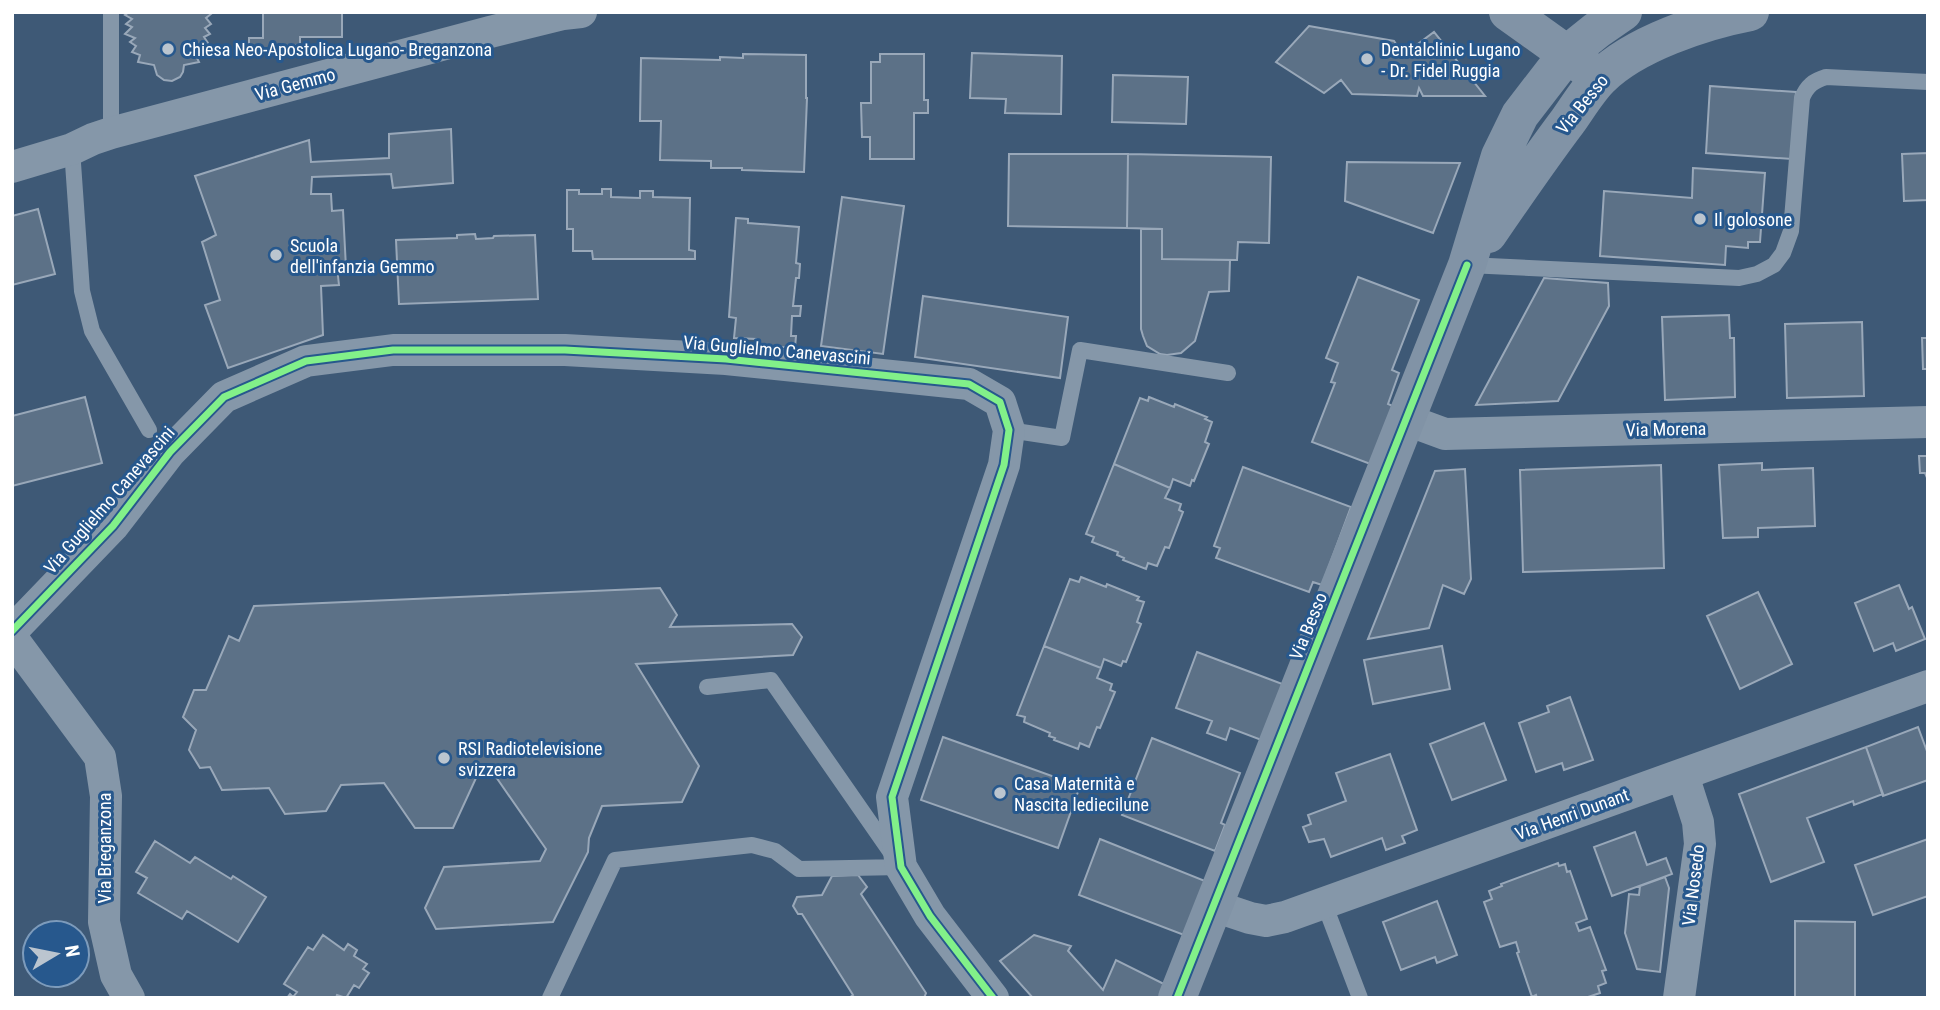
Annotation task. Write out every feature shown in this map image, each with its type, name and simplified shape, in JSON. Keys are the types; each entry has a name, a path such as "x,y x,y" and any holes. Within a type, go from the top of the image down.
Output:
{"main road":[{"path":"1508,12 1599,78"},
{"name":"Via Besso","path":"1177,998 1467,265 1500,156 1520,115 1567,54 1623,12"},
{"name":"Via Besso","path":"1467,265 1542,155 1599,78 1628,56 1679,32 1750,12"}],"street":[{"name":"Via Gemmo","path":"12,167 72,149 111,133 491,32 580,12"},
{"name":"Via Guglielmo Canevascini","path":"12,631 113,526 170,452 224,397 306,361 393,350 565,350 726,359 969,384 1000,402 1009,430"},
{"name":"Via Morena","path":"1407,420 1445,434 1928,422"},
{"path":"993,998 930,916 901,867 892,797 1004,466 1009,430"},
{"name":"Via Breganzona","path":"12,638 100,757 106,796 104,922 116,975 129,998"},
{"name":"Via Henri Dunant","path":"1214,906 1266,921 1285,917 1928,686"},
{"name":"Via Nosedo","path":"1679,998 1700,844 1698,822 1683,775"}],"lane":[{"path":"111,12 111,133"},
{"path":"1467,265 1739,278 1757,274 1774,265 1783,253 1791,231 1802,98 1806,88 1816,80 1826,77 1928,82"},
{"path":"72,149 82,291 92,331 149,430"},
{"path":"1009,430 1062,438 1080,349 1228,373"},
{"path":"707,687 771,680 901,867"},
{"path":"550,998 615,860 752,845 775,851 799,869 901,867"},
{"path":"1324,903 1360,998"}],"building":[{"name":"Chiesa Neo-Apostolica Lugano- Breganzona","path":"129,12 209,12 211,14 206,18 211,24 205,28 210,34 204,37 208,43 201,46 205,53 196,56 199,62 184,65 180,77 172,81 164,80 157,75 154,65 138,62 140,55 132,52 136,46 130,42 135,38 125,34 132,27 126,24 132,19 125,15"},
{"path":"263,12 342,12 342,37 300,37 300,45 288,45 288,51 249,51 249,38 263,38"},
{"name":"Dentalclinic Lugano - Dr. Fidel Ruggia","path":"1309,26 1394,41 1403,55 1434,32 1485,96 1423,96 1419,88 1417,96 1352,94 1341,80 1324,93 1276,62"},
{"path":"972,53 1062,56 1061,114 1005,113 1006,99 970,98"},
{"path":"743,54 806,55 804,172 711,168 711,161 660,160 661,121 640,121 641,58 720,60 720,57 743,58"},
{"path":"880,54 924,54 924,100 928,100 928,113 914,113 914,159 870,159 870,137 862,137 861,103 871,103 871,62 880,62"},
{"path":"1113,75 1188,77 1186,124 1112,122"},
{"path":"1710,86 1796,92 1792,159 1706,153"},
{"name":"Scuola dell'infanzia Gemmo","path":"451,129 453,183 393,188 391,174 312,177 311,194 331,194 332,211 343,210 346,268 337,267 339,285 321,286 323,335 228,368 205,305 220,300 202,242 216,235 195,176 309,140 311,162 389,158 389,134"},
{"path":"1928,153 1928,200 1904,201 1902,154"},
{"path":"1009,154 1128,154 1127,228 1008,226"},
{"path":"1128,154 1271,157 1269,243 1238,242 1237,260 1162,259 1162,229 1127,228"},
{"path":"1347,162 1460,163 1433,233 1345,201"},
{"path":"1693,168 1765,173 1760,242 1748,242 1748,248 1726,246 1725,265 1600,256 1604,191 1692,198"},
{"path":"602,189 611,189 611,197 640,198 640,191 653,191 653,197 690,198 689,250 695,251 695,259 593,259 592,251 573,251 573,229 567,229 567,190 579,190 579,194 602,194"},
{"path":"842,197 904,206 883,354 821,346"},
{"path":"38,209 55,274 12,285 12,216"},
{"path":"736,218 748,219 748,223 799,227 796,263 800,264 799,278 796,278 793,306 801,306 800,316 792,316 791,336 796,336 795,348 756,345 756,339 734,338 736,318 729,317"},
{"path":"1141,229 1162,229 1162,259 1230,260 1229,291 1209,292 1195,341 1181,353 1160,354 1147,346 1143,336"},
{"path":"475,234 476,239 535,235 538,299 399,304 396,240 457,238 457,235"},
{"path":"1358,277 1419,300 1392,370 1399,373 1388,404 1395,407 1373,465 1312,442 1335,383 1331,382 1338,363 1326,358"},
{"path":"1544,278 1608,283 1609,306 1558,401 1476,405"},
{"path":"923,296 1068,317 1060,378 915,357"},
{"path":"1729,315 1730,338 1734,338 1735,397 1665,400 1662,317"},
{"path":"1862,322 1864,396 1787,398 1785,324"},
{"path":"1922,338 1928,338 1928,369 1923,369"},
{"path":"85,397 102,463 12,486 12,416"},
{"path":"1149,397 1174,407 1175,404 1207,417 1205,419 1212,422 1205,442 1209,444 1190,486 1173,479 1170,488 1114,464 1140,398 1148,401"},
{"path":"1919,456 1928,456 1928,480 1925,473 1920,473"},
{"path":"1762,463 1762,470 1813,468 1815,526 1758,528 1758,537 1723,538 1719,465"},
{"path":"1114,464 1170,488 1165,498 1181,504 1179,510 1183,512 1169,548 1165,547 1157,566 1148,563 1146,569 1123,560 1124,558 1117,555 1118,552 1092,542 1094,537 1086,534"},
{"path":"1661,465 1664,568 1523,572 1520,470"},
{"path":"1243,467 1351,507 1322,585 1313,582 1309,592 1216,558 1220,548 1214,546"},
{"path":"1465,469 1471,579 1464,594 1443,585 1429,628 1368,639 1435,471"},
{"path":"1081,577 1106,587 1107,584 1139,597 1137,600 1144,602 1137,622 1141,624 1126,662 1123,661 1121,666 1104,659 1101,668 1044,646 1070,579 1079,582"},
{"path":"1899,585 1909,609 1912,607 1925,639 1896,651 1893,643 1874,651 1855,603"},
{"name":"RSI Radiotelevisione svizzera","path":"660,588 677,615 670,627 792,624 802,637 793,655 636,664 699,766 682,802 602,806 589,838 588,852 553,922 436,929 425,908 444,867 540,861 546,849 496,777 476,778 453,828 415,828 384,783 341,785 326,811 285,814 269,788 222,790 210,767 200,768 189,750 196,730 183,717 194,690 206,690 229,636 239,641 254,606"},
{"path":"1758,592 1792,664 1740,689 1707,616"},
{"path":"1044,646 1101,668 1097,678 1112,684 1110,690 1115,692 1089,747 1080,743 1078,749 1054,740 1055,738 1049,736 1050,733 1024,722 1025,717 1017,715"},
{"path":"1442,646 1450,689 1373,704 1364,660"},
{"path":"1197,652 1285,685 1264,741 1230,728 1226,740 1207,733 1212,721 1176,708"},
{"path":"1570,697 1593,760 1564,770 1562,763 1536,772 1519,723 1549,712 1547,706"},
{"path":"1484,723 1506,780 1452,800 1430,744"},
{"path":"1918,727 1928,754 1928,780 1883,796 1866,747"},
{"name":"Casa Maternità e Nascita lediecilune","path":"943,737 1080,786 1058,848 921,800"},
{"path":"1152,738 1240,773 1221,823 1225,825 1215,851 1122,815"},
{"path":"1866,747 1883,794 1854,805 1853,801 1807,818 1824,862 1771,882 1739,794"},
{"path":"1390,754 1417,830 1402,836 1405,843 1386,850 1382,838 1331,857 1324,839 1309,842 1303,827 1311,824 1308,815 1346,801 1336,773"},
{"path":"1635,832 1647,865 1666,858 1672,874 1612,896 1594,847"},
{"path":"1100,839 1205,881 1184,935 1079,895"},
{"path":"1928,839 1928,896 1873,915 1855,865"},
{"path":"155,841 190,863 195,857 231,879 233,876 266,897 238,942 187,911 182,919 138,893 147,878 136,872"},
{"path":"1558,863 1559,866 1565,864 1567,872 1570,871 1587,919 1576,923 1579,931 1590,927 1606,970 1602,971 1606,983 1598,986 1600,993 1585,998 1532,997 1517,953 1516,942 1500,947 1484,902 1492,899 1489,891 1502,886 1501,884"},
{"path":"858,875 867,887 861,894 926,993 924,998 849,998 853,995 802,914 798,914 793,906 797,897 822,895 832,876"},
{"path":"1665,877 1669,888 1660,972 1637,969 1625,933 1629,894 1639,895 1640,886"},
{"path":"1437,901 1457,955 1437,963 1435,957 1401,970 1383,922"},
{"path":"1795,921 1855,922 1855,998 1795,998"},
{"path":"323,935 344,950 348,944 357,950 354,956 367,964 363,969 369,973 359,988 354,985 346,998 337,995 336,998 287,998 290,994 293,997 297,992 284,984 308,947 313,950"},
{"path":"1034,935 1071,946 1068,951 1103,990 1116,960 1168,986 1163,998 1033,998 1000,961"}],"cycle path":[{"path":"1177,998 1467,265"},
{"path":"12,631 113,526 170,452 224,397 306,361 393,350 565,350 726,359 969,384 1000,402 1009,430 1004,465 892,797 901,867 930,916 993,998"}],"place":[{"name":"Chiesa Neo-Apostolica Lugano- Breganzona","path":"168,49"},
{"name":"Dentalclinic Lugano - Dr. Fidel Ruggia","path":"1367,59"},
{"name":"Il golosone","path":"1700,219"},
{"name":"Scuola dell'infanzia Gemmo","path":"276,255"},
{"name":"RSI Radiotelevisione svizzera","path":"444,758"},
{"name":"Casa Maternità e Nascita lediecilune","path":"1000,793"}]}
